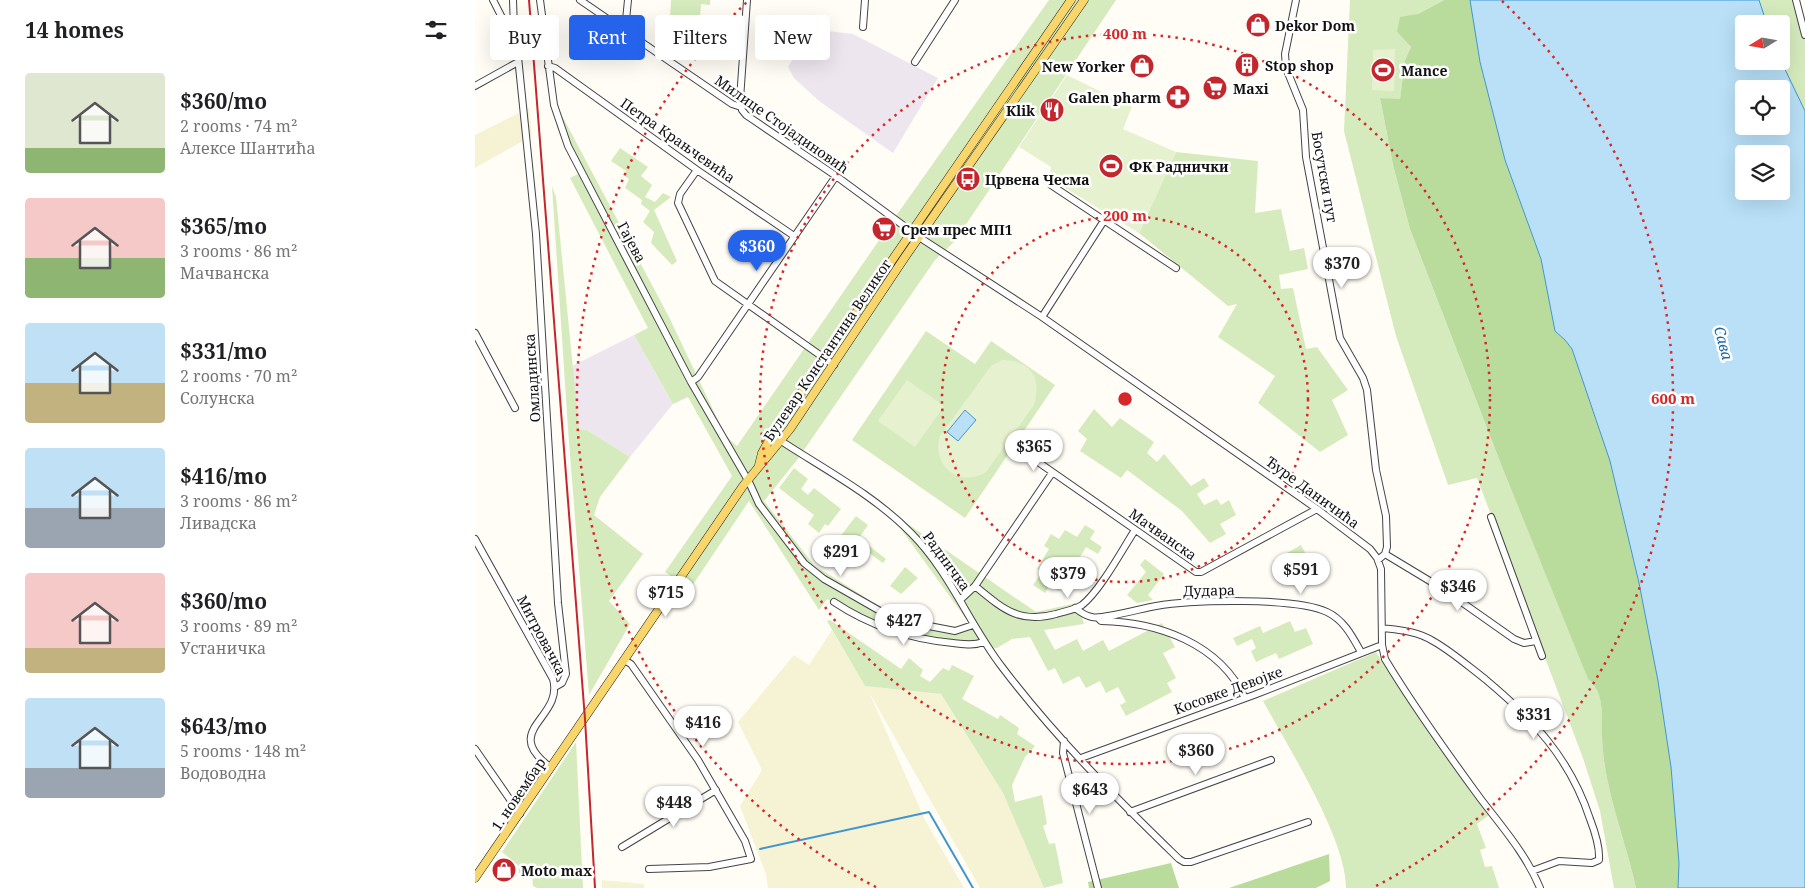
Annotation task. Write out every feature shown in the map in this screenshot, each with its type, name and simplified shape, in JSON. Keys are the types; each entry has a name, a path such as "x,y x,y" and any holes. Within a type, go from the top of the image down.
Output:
{"main road":[{"name":"Булевар Константина Великог","path":"759,465 762,453 772,435 1071,0"},
{"name":"Булевар Константина Великог","path":"581,725 747,479 767,459 781,441 919,237 1084,0"},
{"name":"1. новембар","path":"475,878 550,767 581,725"}],"street":[{"name":"Омладинска","path":"493,0 500,15"},
{"path":"513,0 514,15"},
{"name":"Гајева","path":"540,0 557,118 568,146 691,382 747,479 759,504 772,523 815,574 879,611 903,621 955,631 973,625"},
{"name":"Милице Стојадиновић","path":"580,0 602,15"},
{"path":"627,15 629,0"},
{"path":"741,107 747,0"},
{"path":"863,27 865,0"},
{"path":"915,62 955,0"},
{"name":"Босутски пут","path":"1296,0 1285,54 1286,68 1303,110 1306,157 1341,338 1367,390 1376,470 1386,516 1385,554"},
{"path":"1796,0 1805,35"},
{"name":"Милице Стојадиновић","path":"645,44 731,104 741,107 746,115 836,176 919,237"},
{"name":"Омладинска","path":"518,62 536,234 558,603 566,674 564,680 555,687"},
{"path":"475,86 518,62"},
{"name":"Петра Крањчевића","path":"548,66 555,68 697,170 794,236"},
{"path":"697,170 680,194 679,205 715,282 834,365"},
{"path":"691,382 698,377 748,306 836,176"},
{"path":"1051,185 1105,219 1176,268"},
{"path":"1042,317 1105,219"},
{"name":"Ђуре Даничића","path":"919,237 1042,317 1317,509 1370,549 1378,560"},
{"path":"475,333 515,408"},
{"name":"Радничка","path":"772,435 868,498 910,532 936,561 983,642 1022,693 1064,741"},
{"name":"Мачванска","path":"1028,454 1189,570 1199,572 1317,509"},
{"path":"960,600 975,586 1052,473"},
{"path":"1491,517 1542,656"},
{"path":"975,586 1002,608 1025,618 1047,616 1075,608 1092,594 1135,530"},
{"name":"Митровачка","path":"475,539 546,664 555,687 553,702 534,729 531,744 536,756 550,767"},
{"path":"1536,641 1524,643 1514,639 1441,588 1385,554 1378,560 1381,578 1382,645 1385,659 1411,701 1532,871 1539,888"},
{"path":"834,602 868,621 897,633 950,643 976,644 983,642"},
{"name":"Дудара","path":"1097,618 1142,608 1191,602 1292,604 1319,609 1337,618 1345,625 1361,652"},
{"path":"1075,608 1100,621 1131,622 1158,628 1189,641 1229,672 1245,698"},
{"path":"1382,628 1419,634 1433,640 1514,703 1535,724 1564,762 1586,806 1599,860 1592,863 1559,861 1532,871"},
{"name":"Косовке Девојке","path":"1081,758 1382,645"},
{"path":"624,660 631,664 638,673 698,760 745,841 751,859 709,867 649,869"},
{"path":"1064,741 1130,812 1179,860 1191,862 1308,822"},
{"path":"1064,741 1063,753 1098,888"},
{"path":"475,749 520,814"},
{"path":"1130,812 1271,760"},
{"path":"622,847 716,790"}],"shaded area":[{"path":"830,31 853,34 938,78 893,153 819,101 794,78 788,67 792,60 830,60"},
{"path":"529,108 532,136 475,168 475,135"},
{"path":"634,335 673,404 630,457 587,430 579,429 572,366"},
{"path":"832,630 865,686 941,694 1003,793 1044,888 980,888 869,692 925,820 964,888 768,888 766,874 740,806 762,770 738,722 794,655 809,665"},
{"path":"602,880 644,884 644,888 602,888"}],"green space":[{"path":"671,0 710,0 710,5 701,4 700,15 670,15"},
{"path":"1049,0 1116,0 955,241 935,260 797,460 764,501 814,565 891,612 948,626 960,627 969,623 898,525 905,522 1036,612 1077,603 1084,624 1044,630 1055,650 1077,639 1083,651 1103,640 1109,651 1162,623 1175,647 1163,653 1176,678 1167,683 1172,692 1126,716 1120,705 1126,702 1118,687 1106,693 1100,681 1086,688 1079,676 1063,684 1055,668 1048,671 1030,637 1012,639 997,648 945,644 853,615 827,599 819,610 749,501 690,589 665,572 732,476 688,397 673,404 634,335 648,328 570,178 578,174 557,127 550,93 669,317 725,435 737,446 893,220"},
{"path":"1350,0 1444,0 1418,14 1397,32 1411,47 1405,60 1400,100 1380,98 1393,165 1410,229 1504,472 1588,678 1600,697 1603,755 1606,774 1636,888 1614,888 1600,811 1583,758 1477,478 1448,485 1396,336 1344,131"},
{"path":"1444,0 1471,0 1480,62 1505,160 1541,259 1555,331 1572,349 1610,461 1639,583 1658,681 1671,767 1679,863 1678,888 1636,888 1606,774 1603,755 1600,697 1588,679 1504,472 1410,229 1393,165 1380,98 1400,99 1405,60 1411,47 1397,32 1400,17 1418,14"},
{"path":"1759,0 1798,0 1805,24 1805,111 1785,70 1790,70 1790,15 1764,15"},
{"name":"Mance","path":"1395,49 1394,91 1372,90 1373,50"},
{"path":"1067,75 1132,107 1123,129 1176,152 1139,233 1049,178 1051,167 1019,147"},
{"path":"620,148 648,167 641,176 652,185 645,197 655,202 663,193 671,197 654,210 677,261 672,265 651,243 654,232 643,222 650,211 641,204 642,200 625,188 629,179 623,175 626,171 611,161"},
{"path":"1176,152 1258,161 1255,213 1281,209 1290,251 1304,248 1308,269 1279,275 1281,289 1293,288 1306,349 1317,347 1348,390 1332,400 1348,435 1320,452 1258,403 1275,376 1218,337 1237,304 1228,306 1139,233"},
{"path":"552,186 556,197 579,429 587,430 630,457 600,497 594,515 643,554 609,601 630,624 589,695 568,429"},
{"path":"926,331 975,364 991,341 1055,385 965,518 852,440"},
{"path":"1002,360 1020,364 1032,372 1036,386 1034,405 986,472 976,477 966,478 957,476 943,465 938,447 940,436 991,366"},
{"path":"907,380 944,406 915,447 878,421"},
{"path":"1094,409 1112,427 1120,418 1154,442 1147,453 1157,462 1164,454 1191,486 1204,478 1209,486 1197,494 1204,505 1217,499 1221,505 1229,500 1236,515 1220,524 1226,534 1210,543 1182,511 1127,470 1121,478 1080,451 1087,439 1078,431"},
{"path":"794,468 808,479 801,489 808,495 814,488 841,509 828,526 825,524 819,533 808,524 814,515 779,488"},
{"path":"856,516 868,525 859,538 886,559 883,563 864,549 857,559 848,552 842,559 836,554 841,547 836,542"},
{"path":"1085,525 1095,531 1090,539 1102,547 1098,554 1086,547 1059,591 1050,585 1045,593 1033,585 1042,572 1037,569 1049,549 1044,546 1051,534 1059,539 1065,530 1077,537"},
{"path":"1301,545 1310,562 1282,578 1273,561"},
{"path":"1145,559 1164,574 1148,595 1153,600 1137,603 1127,595 1146,572 1140,565"},
{"path":"905,567 918,578 901,594 890,586"},
{"path":"830,620 901,669 909,658 923,670 920,676 930,682 943,668 949,671 952,665 974,676 962,699 998,719 1000,715 1019,728 1017,734 1035,746 1025,757 1012,785 1015,802 1042,795 1047,824 1043,826 1049,844 1055,843 1063,883 1044,888 1003,793 941,694 865,686 827,621"},
{"path":"1290,621 1295,632 1306,628 1313,644 1279,659 1276,653 1256,662 1251,651 1256,648 1252,639 1237,646 1233,638 1260,626 1263,633"},
{"path":"1376,652 1428,731 1489,815 1477,824 1486,848 1480,850 1485,867 1492,866 1499,888 1346,888 1337,844 1326,819 1314,793 1263,701"},
{"path":"576,742 583,888 537,888 533,886 532,874 519,873 519,866 502,852"},
{"path":"1329,854 1330,881 1316,888 1229,888"},
{"path":"1171,863 1179,888 1089,888 1088,882"}],"water":[{"name":"Сава","path":"1470,0 1759,0 1764,15 1735,15 1735,70 1785,70 1805,111 1805,888 1678,888 1679,863 1671,767 1658,681 1639,583 1610,461 1572,349 1555,331 1541,259 1505,160 1480,62"},
{"path":"965,410 976,420 958,441 947,432"}],"waterway":[{"path":"760,849 929,812 973,888"}],"railway":[{"path":"529,0 585,719 595,888"}],"place":[{"name":"Dekor Dom","path":"1258,25"},
{"name":"Stop shop","path":"1247,65"},
{"name":"New Yorker","path":"1142,66"},
{"name":"Mance","path":"1383,70"},
{"name":"Maxi","path":"1215,88"},
{"name":"Galen pharm","path":"1178,97"},
{"name":"Klik","path":"1052,110"},
{"name":"ФК Раднички","path":"1111,166"},
{"name":"Црвена Чесма","path":"968,179"},
{"name":"Срем прес МП1","path":"884,229"},
{"name":"Moto max","path":"504,870"}]}
